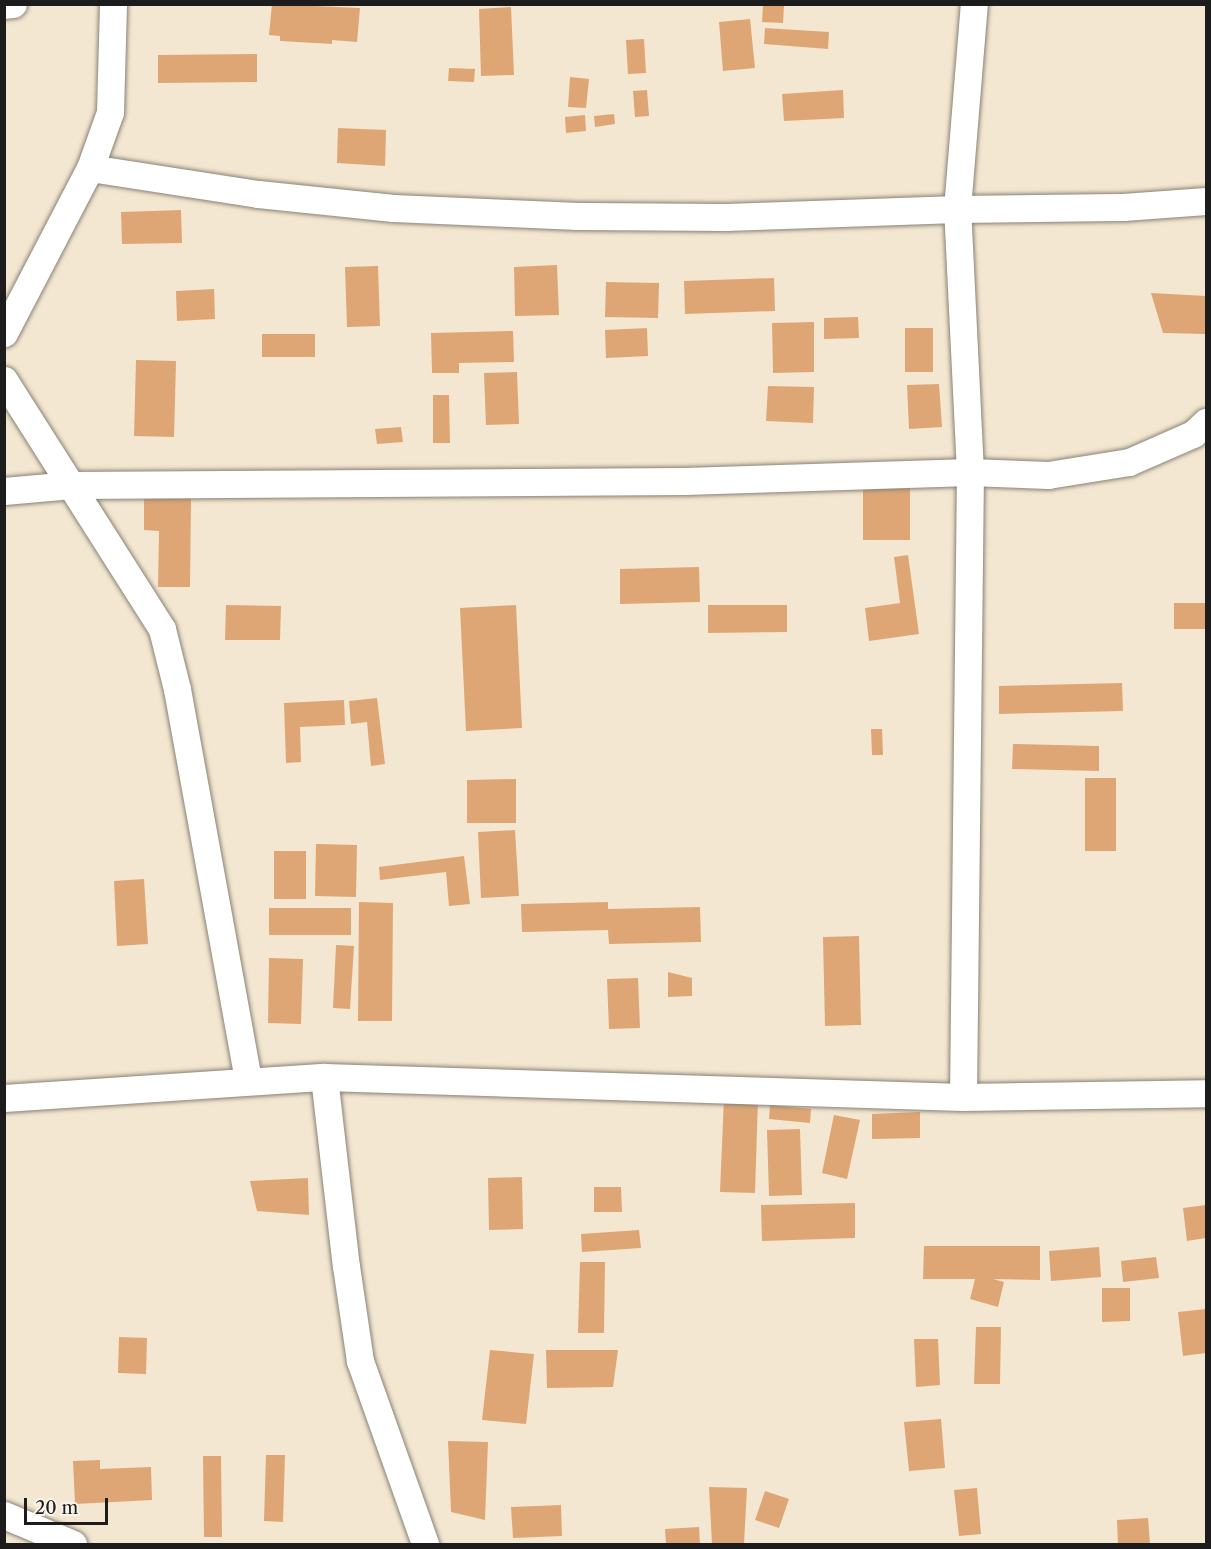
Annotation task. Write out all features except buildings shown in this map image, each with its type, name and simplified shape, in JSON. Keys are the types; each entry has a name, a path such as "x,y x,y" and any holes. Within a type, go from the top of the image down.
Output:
{"street":[{"path":"4,5 13,4"},
{"path":"4,333 90,168 110,112 113,4"},
{"path":"963,1097 970,472 957,209 974,4"},
{"path":"90,168 258,194 393,208 578,216 726,217 957,209 1123,207 1206,201"},
{"path":"4,380 162,629 177,689 248,1081"},
{"path":"4,490 72,485 685,481 970,472 1048,475 1129,462 1193,434 1206,422"},
{"path":"324,1077 346,1266 360,1361 425,1545"},
{"path":"4,1098 324,1077 963,1097 1206,1093"},
{"path":"4,1515 73,1545"}]}
